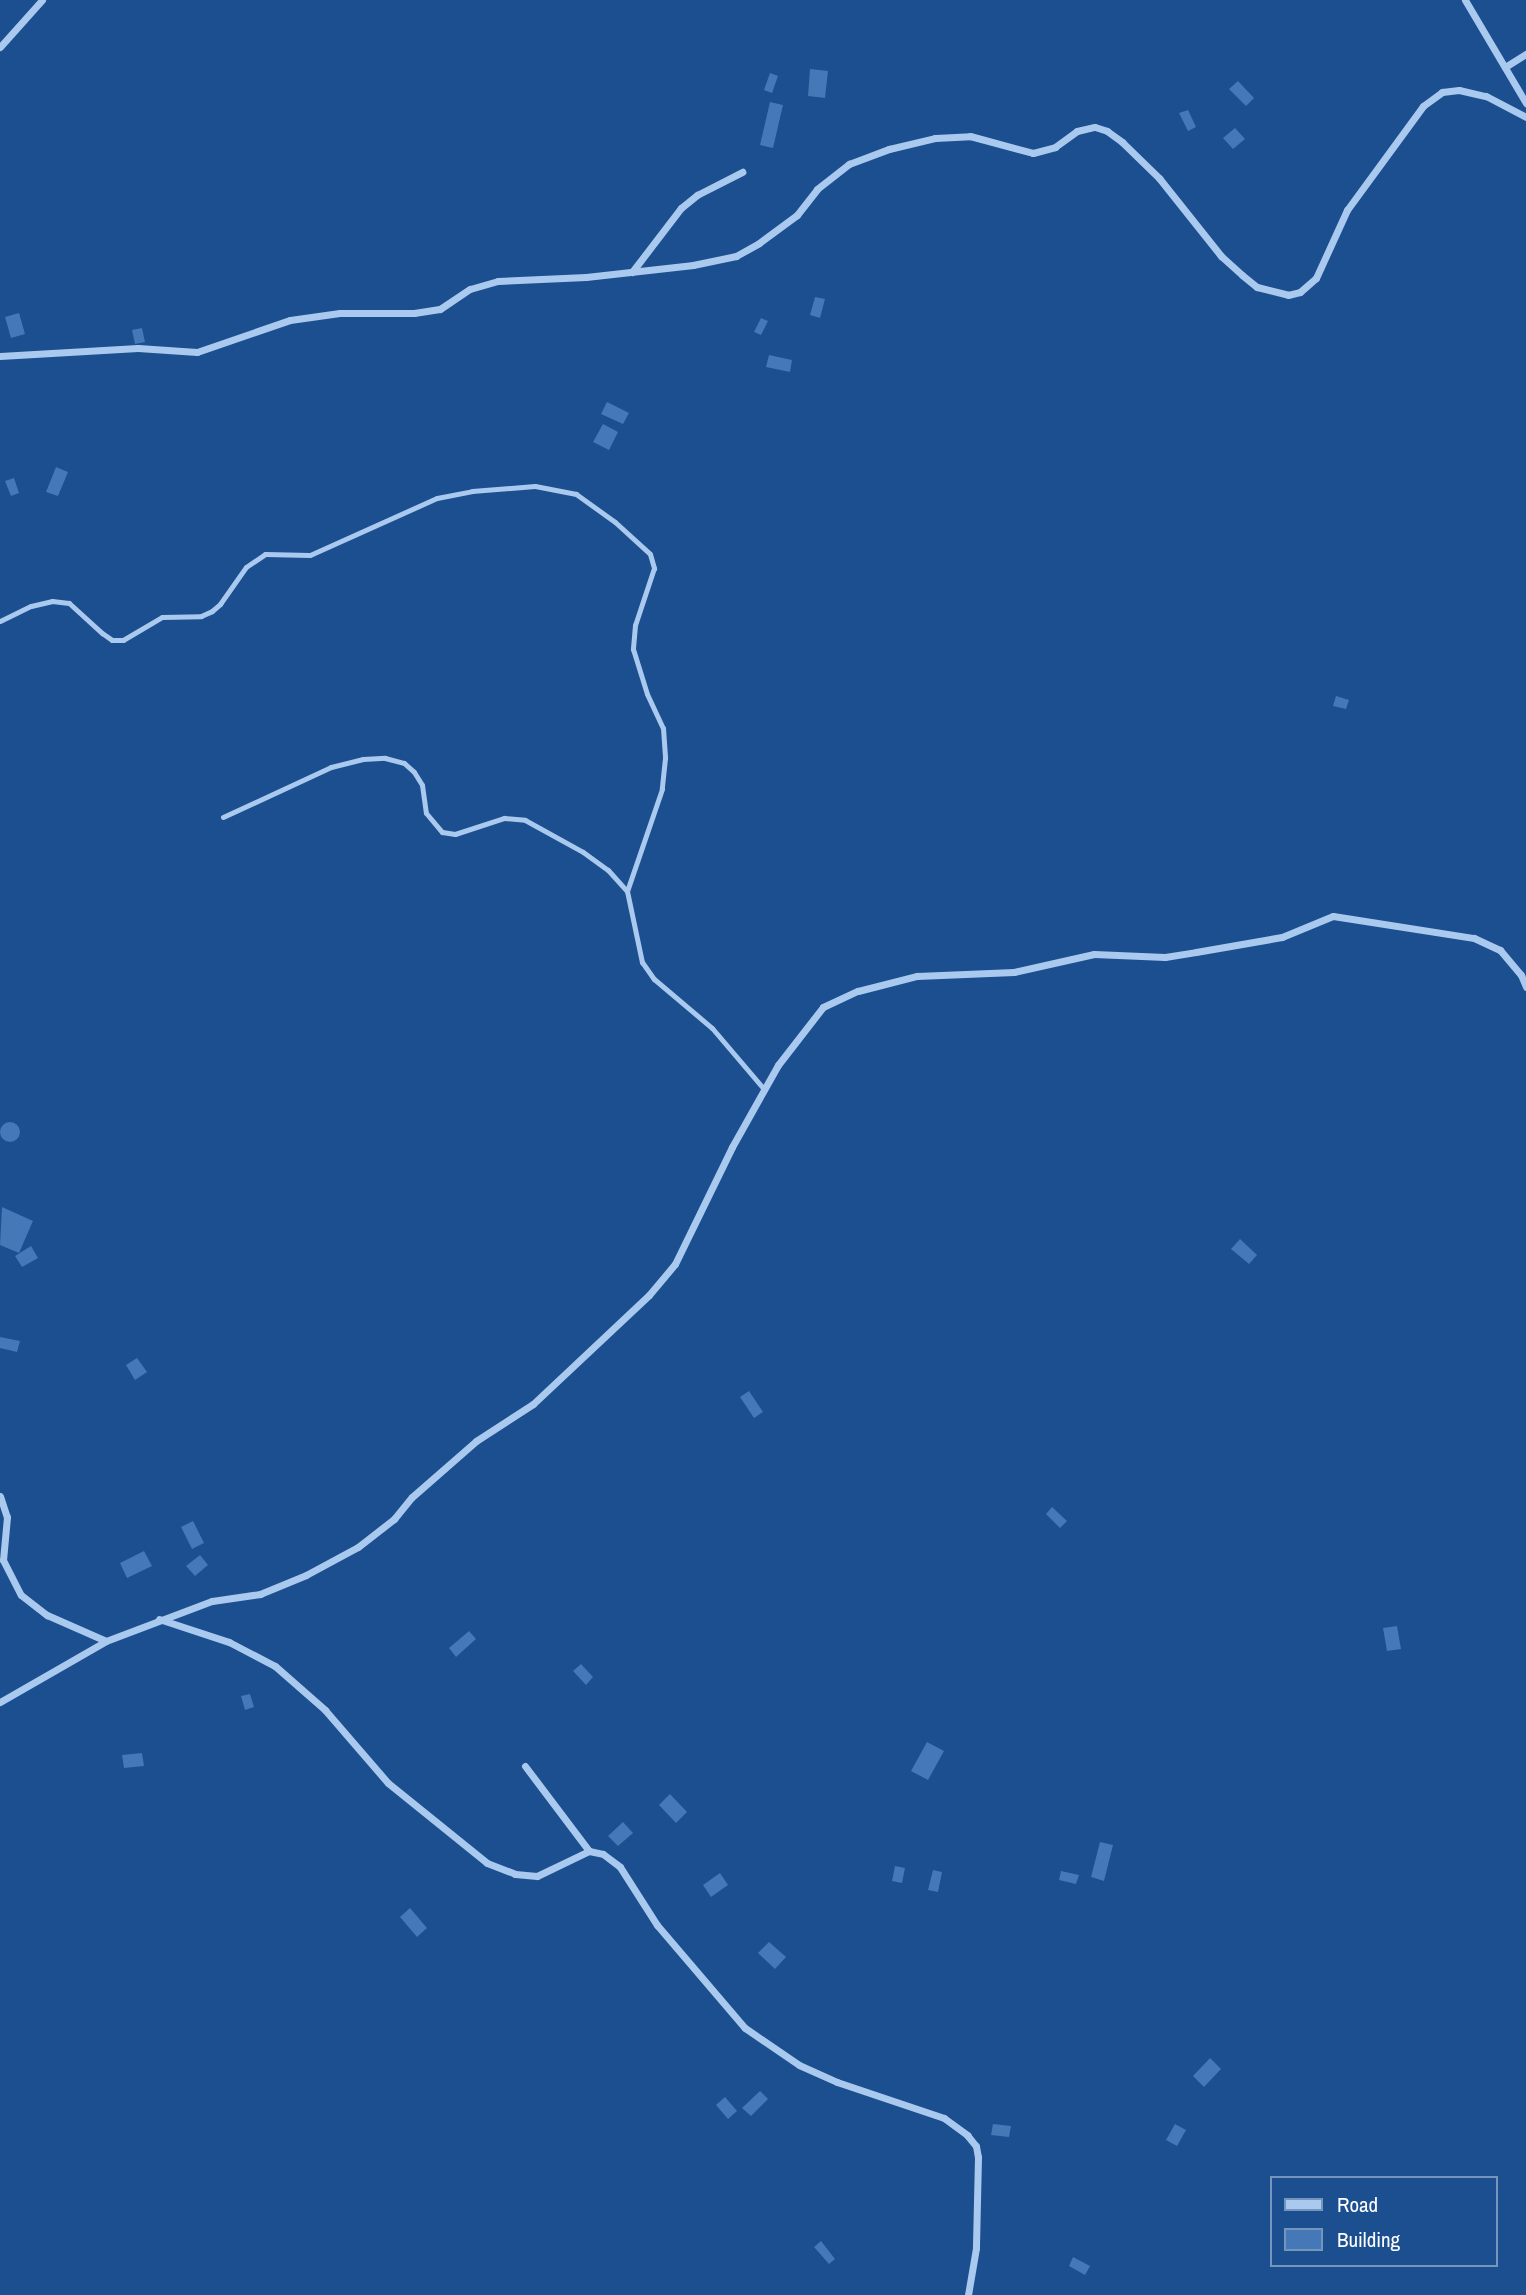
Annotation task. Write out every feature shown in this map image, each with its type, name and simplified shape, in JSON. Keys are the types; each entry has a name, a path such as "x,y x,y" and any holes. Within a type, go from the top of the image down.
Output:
{"street":[{"path":"0,47 42,0"},
{"path":"1465,0 1526,103"},
{"path":"1505,67 1526,54"},
{"path":"0,356 138,348 197,352 290,320 340,313 414,313 440,310 470,289 498,281 693,265 736,256 797,215 817,189 849,164 889,149 935,138 970,136 1033,153 1055,147 1077,131 1095,127 1107,131 1122,142 1159,178 1221,256 1242,275 1257,286 1288,295 1300,292 1316,278 1348,209 1372,172 1423,106 1432,99 1442,92 1459,90 1486,96 1526,117"},
{"path":"632,272 681,208 697,195 742,172"},
{"path":"0,1702 106,1641 212,1601 260,1594 306,1575 358,1547 394,1518 412,1497 476,1441 533,1404 649,1295 675,1264 732,1147 764,1089 778,1065 823,1007 858,991 917,976 1014,972 1094,954 1165,957 1282,937 1333,916 1475,938 1500,950 1521,975 1526,987"},
{"path":"0,1496 7,1512 2,1559 21,1595 47,1615 106,1641"},
{"path":"159,1619 229,1642 275,1666 325,1710 388,1783 487,1864 515,1874 537,1876 589,1851 603,1854 620,1867 657,1925 746,2028 799,2065 837,2082 944,2118 967,2134 976,2146 978,2157 976,2248 968,2295"},
{"path":"525,1766 589,1851"}],"lane":[{"path":"0,621 31,606 52,601 69,603 112,640 123,640 162,617 201,616 212,611 246,567 265,554 310,555 437,498 472,491 535,486 576,494 615,522 650,554 653,568 635,625 633,649 647,694 663,727 665,758 662,789 627,891"},
{"path":"223,817 331,767 363,759 385,758 404,763 414,772 422,785 426,813 442,832 455,834 504,818 525,820 583,852 608,870 627,891 642,962 654,979 712,1028 764,1089"}],"building":[{"path":"810,69 828,71 825,98 808,96"},
{"path":"770,73 778,76 772,93 764,90"},
{"path":"1238,81 1254,98 1246,106 1229,89"},
{"path":"770,102 783,105 773,148 760,145"},
{"path":"1188,110 1196,127 1188,131 1179,113"},
{"path":"1235,128 1245,139 1233,149 1223,138"},
{"path":"815,297 825,299 820,318 810,315"},
{"path":"19,313 25,334 11,338 5,317"},
{"path":"761,318 768,321 761,335 754,332"},
{"path":"142,328 145,342 135,344 132,330"},
{"path":"769,355 792,360 790,372 766,367"},
{"path":"607,402 629,413 623,424 601,414"},
{"path":"603,424 618,432 609,450 593,442"},
{"path":"56,467 68,472 58,496 46,492"},
{"path":"14,478 19,493 11,496 5,481"},
{"path":"1336,696 1349,700 1346,709 1333,706"},
{"path":"10,1122 17,1125 20,1132 17,1139 10,1142 3,1139 0,1132 3,1125"},
{"path":"2,1207 33,1221 19,1253 0,1245"},
{"path":"1240,1239 1257,1255 1249,1264 1231,1249"},
{"path":"31,1246 38,1258 22,1267 15,1256"},
{"path":"0,1337 20,1341 17,1352 0,1348"},
{"path":"137,1358 147,1372 135,1380 126,1365"},
{"path":"749,1391 763,1412 754,1418 740,1397"},
{"path":"1052,1507 1067,1521 1060,1528 1046,1514"},
{"path":"193,1521 204,1543 192,1549 181,1527"},
{"path":"144,1551 152,1566 127,1578 120,1563"},
{"path":"200,1555 208,1565 195,1576 186,1566"},
{"path":"1397,1626 1401,1649 1387,1651 1383,1628"},
{"path":"469,1631 476,1639 456,1657 449,1648"},
{"path":"581,1664 593,1677 586,1685 573,1671"},
{"path":"250,1694 254,1707 245,1710 241,1696"},
{"path":"927,1742 944,1751 928,1780 911,1771"},
{"path":"142,1753 144,1766 124,1768 122,1755"},
{"path":"670,1794 687,1812 676,1823 659,1805"},
{"path":"623,1822 633,1833 618,1846 608,1836"},
{"path":"1100,1842 1113,1845 1104,1881 1091,1877"},
{"path":"895,1866 905,1868 902,1883 892,1881"},
{"path":"933,1870 942,1872 938,1892 928,1890"},
{"path":"1061,1871 1079,1875 1076,1884 1059,1880"},
{"path":"720,1873 728,1885 711,1897 703,1885"},
{"path":"410,1908 427,1928 417,1937 400,1917"},
{"path":"769,1942 786,1957 775,1969 758,1953"},
{"path":"1210,2058 1221,2069 1204,2087 1193,2076"},
{"path":"760,2091 768,2099 751,2116 742,2108"},
{"path":"725,2097 737,2111 728,2119 716,2105"},
{"path":"993,2124 1011,2126 1009,2137 991,2135"},
{"path":"1175,2124 1186,2130 1177,2146 1166,2140"},
{"path":"821,2241 835,2259 829,2264 814,2247"},
{"path":"1073,2257 1090,2266 1085,2275 1069,2266"}]}
